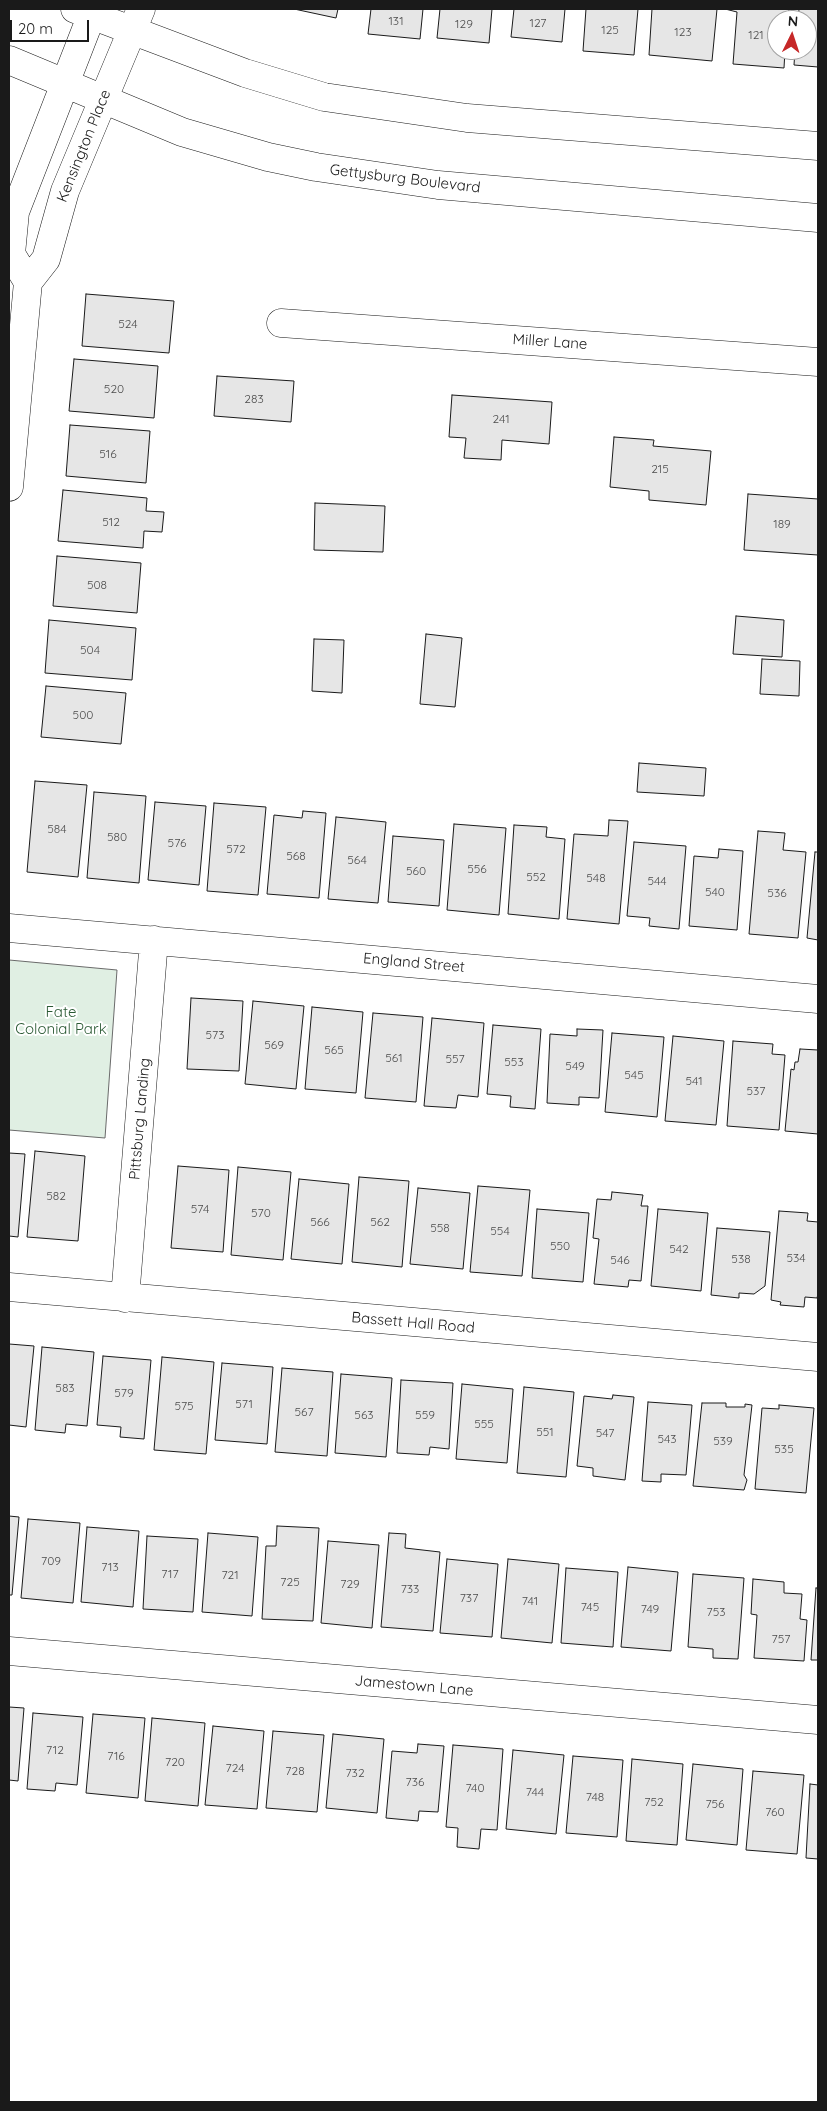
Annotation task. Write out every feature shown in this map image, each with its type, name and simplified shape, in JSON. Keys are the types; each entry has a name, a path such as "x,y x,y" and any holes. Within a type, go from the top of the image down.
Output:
{"street":[{"path":"9,487 18,281 11,254 15,212 66,83 87,11 137,20 282,86 324,97 467,118 818,146"},
{"name":"Kensington Place","path":"18,281 46,259 65,191 137,20"},
{"name":"Gettysburg Boulevard","path":"9,60 182,132 268,157 360,175 438,185 818,218"},
{"name":"Miller Lane","path":"281,323 818,362"},
{"name":"England Street","path":"9,928 818,999"},
{"name":"Pittsburg Landing","path":"125,1298 154,940"},
{"name":"Bassett Hall Road","path":"9,1287 818,1357"},
{"name":"Jamestown Lane","path":"9,1652 818,1720"}],"green space":[{"name":"Fate Colonial Park","path":"9,960 117,970 105,1138 9,1130"}],"building":[{"path":"294,9 338,9 336,18"},
{"path":"371,9 423,9 420,39 368,34"},
{"path":"440,9 492,9 489,43 437,38"},
{"path":"514,9 565,9 562,42 511,37"},
{"path":"586,9 638,9 634,55 583,51"},
{"path":"652,9 717,9 712,61 649,55"},
{"path":"725,9 789,9 767,10 767,60 784,60 784,68 733,64 737,12"},
{"path":"818,9 818,67 794,65 794,60 817,60 817,10 799,10"},
{"path":"86,294 174,301 169,353 82,346"},
{"path":"74,359 158,366 154,418 69,411"},
{"path":"217,376 294,381 291,422 214,416"},
{"path":"452,395 552,402 549,444 502,440 501,460 464,458 466,438 449,437"},
{"path":"70,425 150,431 146,483 66,476"},
{"path":"614,437 654,440 653,446 711,451 706,505 649,500 649,491 610,487"},
{"path":"63,490 147,498 146,511 164,512 162,532 144,531 143,548 58,541"},
{"path":"748,494 818,499 818,555 744,550"},
{"path":"315,503 385,506 383,552 314,550"},
{"path":"57,556 141,563 137,613 53,606"},
{"path":"736,616 784,620 782,657 733,654"},
{"path":"49,620 136,628 132,680 45,673"},
{"path":"426,634 462,638 455,707 420,704"},
{"path":"314,639 344,640 342,693 312,691"},
{"path":"762,659 800,661 799,696 760,694"},
{"path":"46,686 126,693 121,744 41,737"},
{"path":"639,763 706,768 704,796 637,792"},
{"path":"35,781 87,785 78,877 27,872"},
{"path":"94,792 146,796 139,883 87,878"},
{"path":"155,802 206,806 199,885 148,880"},
{"path":"214,803 266,807 258,895 207,891"},
{"path":"303,811 326,813 319,898 267,894 274,815 302,818"},
{"path":"336,817 386,822 378,903 328,899"},
{"path":"609,820 628,821 619,924 567,919 574,834 608,836"},
{"path":"454,824 506,828 499,915 447,910"},
{"path":"514,825 547,827 546,837 565,839 559,919 508,914"},
{"path":"758,831 785,833 783,850 806,852 798,938 749,934"},
{"path":"393,836 444,840 439,906 388,902"},
{"path":"634,842 686,846 679,929 649,926 650,918 627,916"},
{"path":"719,849 743,851 737,930 689,926 694,856 718,858"},
{"path":"815,852 818,852 818,940 807,938"},
{"path":"191,998 243,1001 239,1071 187,1069"},
{"path":"253,1001 304,1006 296,1089 245,1084"},
{"path":"312,1007 363,1012 356,1093 305,1089"},
{"path":"373,1013 423,1017 416,1102 365,1098"},
{"path":"432,1018 484,1023 478,1097 458,1095 456,1108 424,1106"},
{"path":"493,1025 541,1029 535,1109 510,1107 511,1096 487,1094"},
{"path":"577,1029 603,1030 599,1098 579,1097 579,1105 547,1103 550,1034 577,1036"},
{"path":"612,1033 664,1037 657,1117 605,1112"},
{"path":"673,1036 724,1041 716,1125 665,1121"},
{"path":"733,1041 773,1044 772,1054 785,1055 779,1130 727,1126"},
{"path":"800,1049 818,1050 818,1134 785,1131 791,1069 794,1070 795,1062 798,1062"},
{"path":"35,1151 85,1156 78,1241 27,1237"},
{"path":"9,1153 25,1154 18,1237 9,1236"},
{"path":"178,1166 229,1170 223,1252 171,1248"},
{"path":"238,1167 291,1172 283,1260 231,1255"},
{"path":"359,1177 409,1181 402,1267 352,1262"},
{"path":"299,1179 349,1184 342,1264 291,1259"},
{"path":"478,1186 530,1190 522,1276 470,1272"},
{"path":"418,1188 470,1193 463,1269 410,1264"},
{"path":"612,1192 643,1195 641,1206 648,1206 641,1281 629,1280 628,1287 594,1284 599,1239 593,1238 597,1199 611,1200"},
{"path":"537,1209 589,1213 583,1282 532,1278"},
{"path":"658,1209 708,1213 701,1291 651,1286"},
{"path":"779,1211 808,1213 807,1221 818,1222 818,1294 817,1298 805,1297 804,1307 780,1305 781,1302 771,1300"},
{"path":"717,1228 770,1232 765,1286 754,1294 739,1293 739,1298 711,1295"},
{"path":"9,1344 34,1346 26,1427 9,1425"},
{"path":"42,1347 94,1352 87,1426 66,1424 65,1433 35,1430"},
{"path":"103,1356 151,1360 144,1439 120,1437 121,1427 97,1425"},
{"path":"162,1357 214,1362 206,1454 154,1450"},
{"path":"222,1363 273,1367 267,1444 215,1440"},
{"path":"282,1368 333,1372 327,1456 275,1452"},
{"path":"341,1374 392,1378 386,1457 335,1453"},
{"path":"401,1380 453,1383 449,1449 430,1447 429,1455 397,1453"},
{"path":"462,1384 513,1389 507,1463 456,1459"},
{"path":"524,1387 574,1392 566,1477 517,1473"},
{"path":"613,1395 634,1397 625,1480 593,1476 593,1468 577,1466 584,1396 612,1399"},
{"path":"648,1402 692,1405 686,1475 661,1474 661,1482 642,1481"},
{"path":"702,1403 726,1403 726,1407 745,1407 745,1404 752,1405 744,1475 747,1480 744,1490 693,1486"},
{"path":"779,1405 814,1408 806,1493 755,1489 762,1408 779,1409"},
{"path":"9,1516 19,1517 12,1595 9,1595"},
{"path":"28,1519 80,1523 73,1603 21,1598"},
{"path":"277,1526 319,1528 313,1621 262,1619 266,1546 276,1546"},
{"path":"87,1527 139,1531 133,1607 81,1602"},
{"path":"208,1533 258,1537 252,1616 202,1612"},
{"path":"389,1533 406,1534 405,1548 440,1552 433,1631 381,1627"},
{"path":"147,1536 198,1539 193,1612 143,1609"},
{"path":"328,1541 379,1545 372,1628 321,1623"},
{"path":"447,1559 498,1564 492,1637 440,1633"},
{"path":"508,1559 559,1564 552,1643 501,1638"},
{"path":"628,1567 678,1572 671,1651 621,1647"},
{"path":"566,1568 618,1572 613,1647 561,1643"},
{"path":"693,1574 744,1578 738,1659 713,1658 713,1649 688,1647"},
{"path":"753,1579 784,1582 784,1593 802,1594 800,1619 807,1620 804,1661 754,1658 757,1615 751,1614"},
{"path":"816,1588 818,1588 818,1660 811,1660"},
{"path":"9,1707 24,1708 18,1781 9,1780"},
{"path":"33,1713 83,1717 77,1785 56,1783 55,1791 27,1789"},
{"path":"93,1714 145,1718 138,1798 86,1793"},
{"path":"152,1718 205,1723 198,1806 145,1801"},
{"path":"213,1726 264,1731 257,1809 205,1805"},
{"path":"273,1731 324,1735 317,1812 266,1808"},
{"path":"333,1734 384,1739 377,1813 326,1808"},
{"path":"418,1744 444,1746 438,1812 419,1811 418,1821 386,1818 392,1751 417,1753"},
{"path":"453,1745 503,1749 497,1830 481,1829 479,1849 457,1847 458,1828 446,1827"},
{"path":"513,1750 564,1755 556,1834 506,1829"},
{"path":"573,1756 623,1760 617,1837 566,1833"},
{"path":"632,1759 683,1764 677,1845 626,1841"},
{"path":"693,1764 743,1769 737,1845 686,1840"},
{"path":"753,1771 804,1775 797,1854 746,1850"},
{"path":"810,1784 818,1785 818,1859 806,1858"}]}
